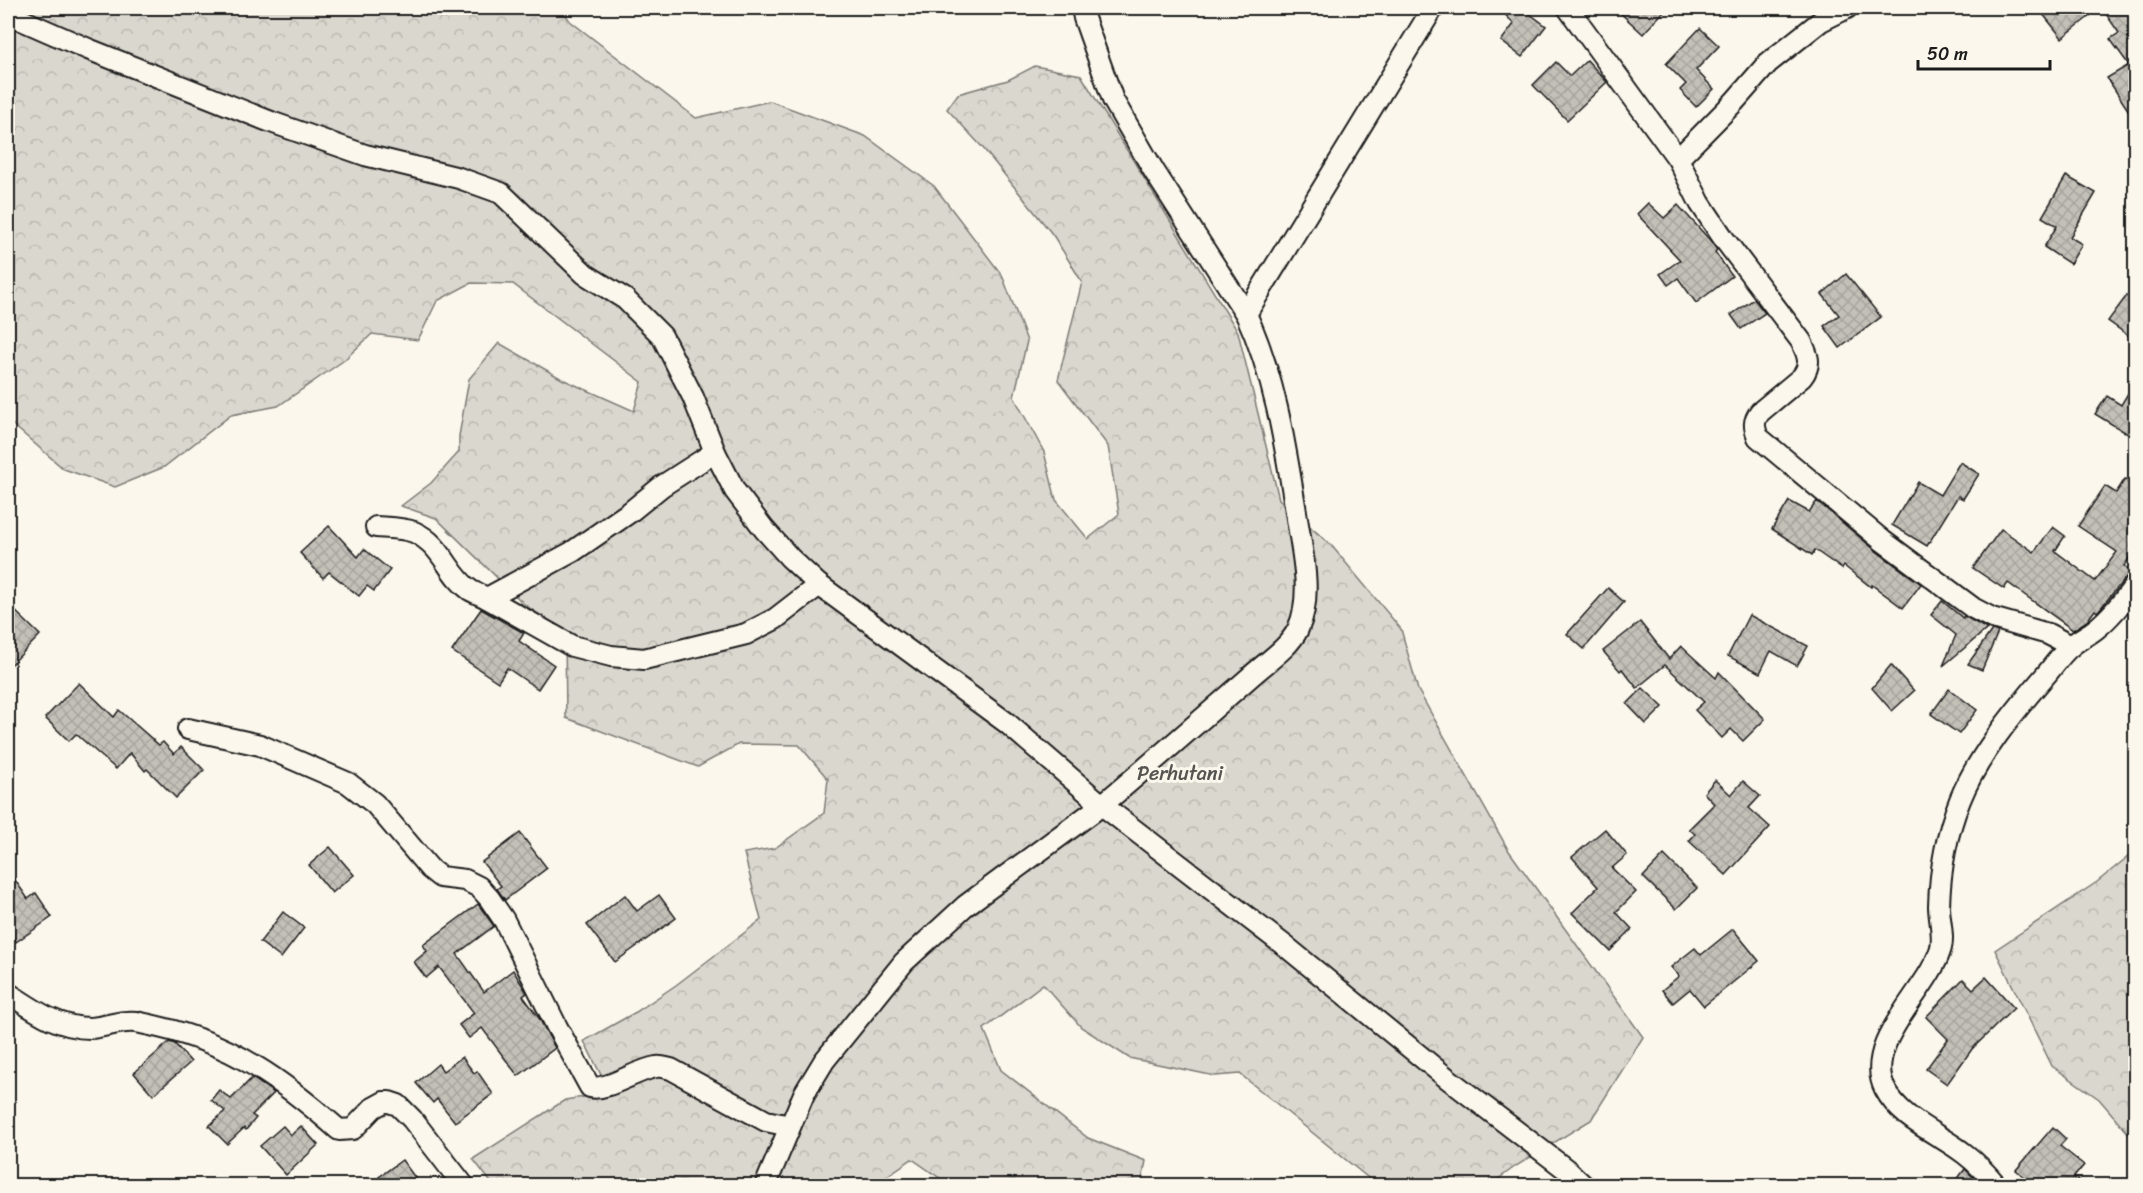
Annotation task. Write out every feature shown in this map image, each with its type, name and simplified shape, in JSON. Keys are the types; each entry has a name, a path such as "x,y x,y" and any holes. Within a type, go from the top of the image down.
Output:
{"street":[{"path":"765,1185 804,1094 824,1061 904,962 965,906 1102,805 1197,724 1285,645 1297,630 1305,609 1305,581 1284,435 1258,339 1246,314 1154,171 1113,100 1082,8"},
{"path":"1246,314 1433,8"},
{"path":"1568,8 1678,159 1700,203 1724,239 1801,341 1809,356 1807,371 1802,377 1760,412 1755,419 1754,428 1758,437 1883,541 1973,608 1992,618 2048,634 2071,646"},
{"path":"1678,159 1734,102 1768,63 1821,21 1847,8"},
{"path":"8,14 88,49 271,122 365,155 459,178 501,193 585,274 625,299 662,336 693,397 715,452 735,491 764,529 819,585 1007,723 1102,805 1289,949 1447,1078 1584,1185"},
{"path":"487,598 572,552 630,512 662,486 715,452"},
{"path":"376,527 404,530 424,538 445,559 470,590 572,646 611,656 644,659 746,633 775,619 819,585"},
{"path":"1997,1185 1965,1154 1901,1112 1884,1088 1880,1066 1885,1042 1919,991 1940,952 1942,944 1939,918 1940,883 1945,842 1960,798 1988,750 2023,702 2071,646 2099,627 2136,584"},
{"path":"188,729 260,745 348,783 375,804 430,869 440,877 465,880 479,887 504,920 557,1027 590,1087 597,1089 604,1087 630,1074 658,1067 671,1069 766,1120 790,1126"},
{"path":"8,993 51,1020 70,1026 92,1028 132,1022 175,1030 212,1043 255,1065 339,1130 352,1129 373,1108 384,1102 398,1105 412,1119 464,1185"}],"green space":[{"name":"Perhutani","path":"8,8 561,8 570,21 696,118 770,101 865,136 934,186 1002,275 1027,341 1014,397 1044,452 1056,500 1088,539 1119,514 1108,446 1058,380 1082,282 1053,235 983,148 947,109 958,94 1008,80 1035,66 1081,75 1238,332 1279,499 1331,545 1401,629 1418,690 1509,851 1643,1037 1591,1120 1516,1166 1490,1185 1377,1185 1240,1074 1215,1076 1129,1058 1081,1027 1043,984 984,1029 1001,1070 1088,1138 1146,1161 1141,1185 950,1185 912,1159 878,1182 881,1185 493,1185 473,1159 565,1100 610,1093 584,1041 636,1012 676,985 761,920 744,853 775,848 824,813 828,779 799,745 739,744 698,767 566,718 565,633 524,604 436,518 401,506 431,483 459,452 459,436 469,379 499,343 562,379 634,411 642,382 513,284 471,283 437,301 418,340 372,334 343,361 278,406 231,415 164,467 115,487 64,469 12,424 8,420"},
{"path":"2135,851 2135,1141 2099,1099 2052,1066 1995,950 2097,882"}],"building":[{"path":"1499,8 1522,8 1546,26 1522,57 1501,41 1514,24"},
{"path":"1615,8 1667,8 1643,34"},
{"path":"2038,8 2083,8 2090,16 2062,38"},
{"path":"2115,8 2128,8 2136,18 2136,122 2107,78 2129,65 2110,39 2119,33 2106,14"},
{"path":"1700,28 1719,46 1696,70 1714,89 1696,107 1680,90 1686,84 1666,64"},
{"path":"1587,60 1607,82 1567,120 1533,85 1556,62 1570,76"},
{"path":"2066,176 2096,193 2070,237 2082,244 2070,264 2044,247 2057,226 2042,217"},
{"path":"1648,203 1664,218 1678,205 1709,239 1732,276 1696,303 1678,278 1668,285 1660,274 1680,260 1637,214"},
{"path":"1846,274 1881,317 1840,348 1824,326 1839,315 1822,294"},
{"path":"2136,283 2136,341 2108,321"},
{"path":"1754,299 1765,313 1741,329 1731,315"},
{"path":"2136,380 2136,439 2095,414 2107,396 2121,405"},
{"path":"1960,462 1979,474 1963,499 1958,496 1927,546 1892,525 1918,482 1940,495"},
{"path":"2125,479 2136,486 2136,548 2124,566 2132,573 2097,612 2095,610 2087,621 2073,630 2008,583 2004,589 1973,568 2001,529 2034,552 2053,527 2065,536 2055,551 2095,581 2117,552 2078,526 2105,486 2116,493"},
{"path":"1789,501 1809,512 1817,501 1876,551 1921,584 1903,608 1844,566 1842,569 1815,550 1812,555 1772,529"},
{"path":"329,526 358,557 364,549 390,570 374,591 367,586 359,596 329,572 323,578 300,553"},
{"path":"1608,588 1624,602 1584,649 1567,634"},
{"path":"1942,601 1963,618 1964,616 1987,629 1943,666 1956,635 1931,615"},
{"path":"8,604 40,635 8,668"},
{"path":"481,609 524,633 519,641 554,665 538,689 507,668 498,682 452,651"},
{"path":"1749,615 1808,646 1797,666 1771,651 1760,673 1728,656"},
{"path":"1640,622 1669,659 1681,646 1716,678 1719,672 1765,719 1743,741 1731,729 1722,738 1695,710 1704,702 1665,665 1637,688 1622,669 1620,671 1603,651"},
{"path":"1992,630 1998,632 1982,670 1968,664"},
{"path":"1891,665 1914,691 1892,711 1872,688"},
{"path":"79,683 114,717 119,710 159,745 163,742 174,754 181,747 204,770 176,798 147,769 145,771 130,753 116,769 76,734 69,741 45,718"},
{"path":"1643,688 1663,707 1646,724 1627,704"},
{"path":"1949,689 1977,710 1959,734 1931,714"},
{"path":"1715,780 1731,795 1743,781 1760,796 1749,808 1770,827 1726,875 1689,841 1695,834 1689,829 1714,804 1704,793"},
{"path":"1605,829 1627,855 1612,868 1636,892 1616,912 1632,929 1610,951 1572,913 1598,887 1572,857"},
{"path":"520,833 547,868 505,900 497,889 501,886 482,862"},
{"path":"330,847 354,875 332,893 309,865"},
{"path":"1664,855 1697,888 1676,909 1643,877"},
{"path":"8,870 28,899 36,893 52,917 16,942 8,929"},
{"path":"625,895 637,911 659,895 676,918 615,962 587,925"},
{"path":"478,904 494,926 457,954 484,992 513,970 527,993 523,996 539,1018 555,1048 518,1076 482,1028 469,1038 459,1025 474,1013 439,967 426,978 414,962 427,951 423,945"},
{"path":"283,912 304,928 281,958 260,942"},
{"path":"1733,929 1759,961 1704,1006 1690,989 1673,1003 1662,990 1679,976 1671,967 1695,948 1701,955"},
{"path":"1986,977 2014,1008 1972,1049 1947,1084 1926,1069 1948,1039 1926,1017 1963,979 1973,989"},
{"path":"169,1042 175,1044 191,1062 153,1095 134,1073"},
{"path":"462,1057 474,1073 477,1071 493,1094 455,1122 437,1099 433,1103 416,1083 438,1064 443,1071"},
{"path":"252,1078 274,1093 252,1115 256,1118 246,1130 244,1128 227,1144 209,1126 225,1111 211,1100 219,1090 231,1099"},
{"path":"283,1126 291,1135 301,1126 318,1145 286,1175 260,1146"},
{"path":"2053,1127 2066,1139 2060,1146 2084,1165 2074,1177 2084,1185 2034,1185 2016,1170"},
{"path":"402,1160 416,1179 407,1185 385,1185 379,1177"},
{"path":"1965,1169 1981,1185 1953,1185"}]}
